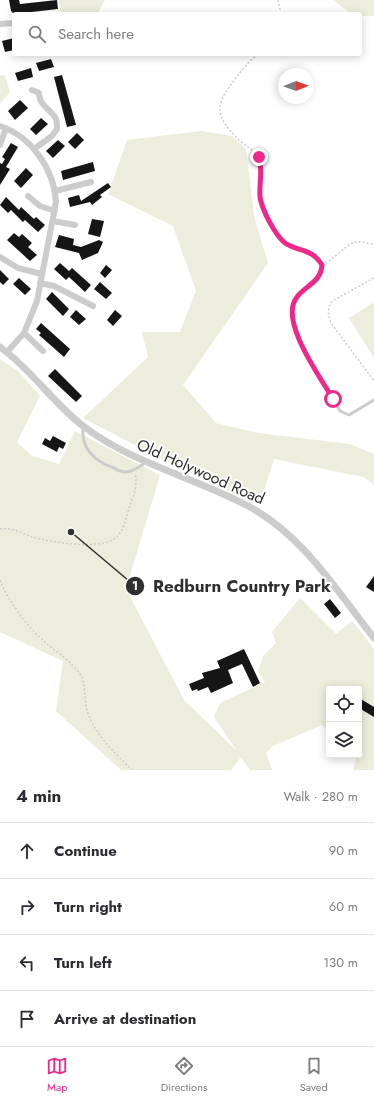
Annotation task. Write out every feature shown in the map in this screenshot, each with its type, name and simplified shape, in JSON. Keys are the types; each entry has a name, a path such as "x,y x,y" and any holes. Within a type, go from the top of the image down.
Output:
{"street":[{"path":"0,24 12,23"},
{"path":"32,90 39,93 39,98 43,106 56,119 57,129 52,136 34,149"},
{"path":"0,145 3,127 26,140 34,149 48,171 55,191 55,211 37,302 24,333 7,352"},
{"path":"55,191 91,182"},
{"path":"28,196 40,206 55,211"},
{"path":"53,221 75,225"},
{"path":"0,257 18,268 42,274"},
{"path":"40,283 54,286 93,306"},
{"path":"24,333 43,351"},
{"name":"Old Holywood Road","path":"0,347 7,352 83,426 116,447 146,463 215,490 249,506 284,530 318,566 374,638"}],"lane":[{"path":"333,399 340,411 349,415 374,400"},
{"path":"83,426 82,439 89,453 102,464 125,472 134,470 146,463"}],"path":[{"path":"278,0 281,12"},
{"path":"256,56 239,72 222,97 219,107 223,120 239,140 252,149 259,157 262,167 260,198 274,230 286,243 312,254 322,265"},
{"path":"322,265 332,260 350,244 356,242 374,244"},
{"path":"322,265 318,278 295,300 292,315 297,334 305,352 333,399"},
{"path":"374,278 332,302 328,307 328,315 331,323 374,381"},
{"path":"0,528 10,529 48,540 89,545 111,540 119,534 124,525 135,491 137,479 134,470"},
{"path":"0,580 7,597 19,613 44,641 66,659 81,676 87,710 92,723 104,741 132,770"}],"green space":[{"path":"58,0 105,0 98,12 61,12"},
{"path":"333,0 374,0 374,16 362,16 362,12 348,12"},
{"path":"0,75 5,76 10,92 0,104"},
{"path":"201,131 232,136 246,149 254,216 268,263 183,385 216,423 258,433 350,444 374,454 374,485 364,477 274,459 259,506 156,456 83,418 148,357 142,332 180,332 196,291 173,226 108,194 127,140"},
{"path":"374,302 374,358 349,318"},
{"path":"0,359 18,371 40,396 17,442 32,456 59,464 75,431 160,475 126,589 184,700 237,751 214,717 220,703 265,682 258,671 264,655 276,643 272,632 300,598 336,634 352,621 374,649 374,770 353,770 356,758 362,758 362,686 326,686 326,729 322,725 273,746 266,753 272,770 250,770 241,757 231,770 121,770 56,711 63,661 0,632"}],"building":[{"path":"9,0 19,0 20,4 57,0 58,9 32,12 11,11"},
{"path":"12,38 12,50 5,52 2,41"},
{"path":"51,59 54,67 39,71 36,63"},
{"path":"31,68 33,77 18,81 15,73"},
{"path":"62,75 76,125 67,127 54,77"},
{"path":"20,100 28,108 15,120 8,111"},
{"path":"41,118 48,124 36,135 30,129"},
{"path":"77,133 84,140 75,149 68,142"},
{"path":"58,140 65,146 53,158 46,151"},
{"path":"11,143 18,147 6,167 10,169 0,185 0,163 2,164 5,159 2,157"},
{"path":"93,162 95,171 63,180 61,171"},
{"path":"26,168 33,175 21,188 14,181"},
{"path":"108,183 111,187 100,195 102,197 92,205 90,202 70,207 68,198 79,195 81,201"},
{"path":"6,197 19,210 21,207 34,219 36,217 45,225 38,232 25,220 23,222 11,210 8,213 0,205"},
{"path":"92,219 104,221 100,237 88,234"},
{"path":"14,233 19,237 22,234 32,243 28,247 37,255 30,261 7,240"},
{"path":"59,235 74,239 73,245 81,247 99,240 103,242 98,253 82,260 79,253 55,247"},
{"path":"60,263 69,271 72,268 91,285 85,292 69,277 66,280 54,269"},
{"path":"106,265 112,270 105,278 100,273"},
{"path":"0,270 9,279 3,285 0,282"},
{"path":"19,278 31,289 25,295 13,284"},
{"path":"100,282 112,293 106,299 94,289"},
{"path":"52,292 69,309 63,316 46,299"},
{"path":"76,310 86,319 79,325 70,317"},
{"path":"115,310 122,316 113,326 107,320"},
{"path":"41,323 70,349 64,357 39,335 41,333 36,329"},
{"path":"55,369 82,396 76,402 48,376"},
{"path":"53,436 66,443 63,449 59,447 57,452 42,444 45,438 50,441"},
{"path":"374,576 374,592 366,587"},
{"path":"330,599 341,613 335,618 324,604"},
{"path":"244,649 260,683 253,687 242,664 228,670 233,683 211,693 208,687 198,691 197,689 192,691 189,684 204,678 202,673 220,668 217,661"},
{"path":"362,700 374,707 374,717 362,710"}],"place":[{"name":"Redburn Country Park","path":"71,532"}],"route":[{"path":"259,157 262,167 260,198 274,230 286,243 312,254 322,265 318,278 297,297 292,304 292,315 297,334 305,352 333,399"}]}
